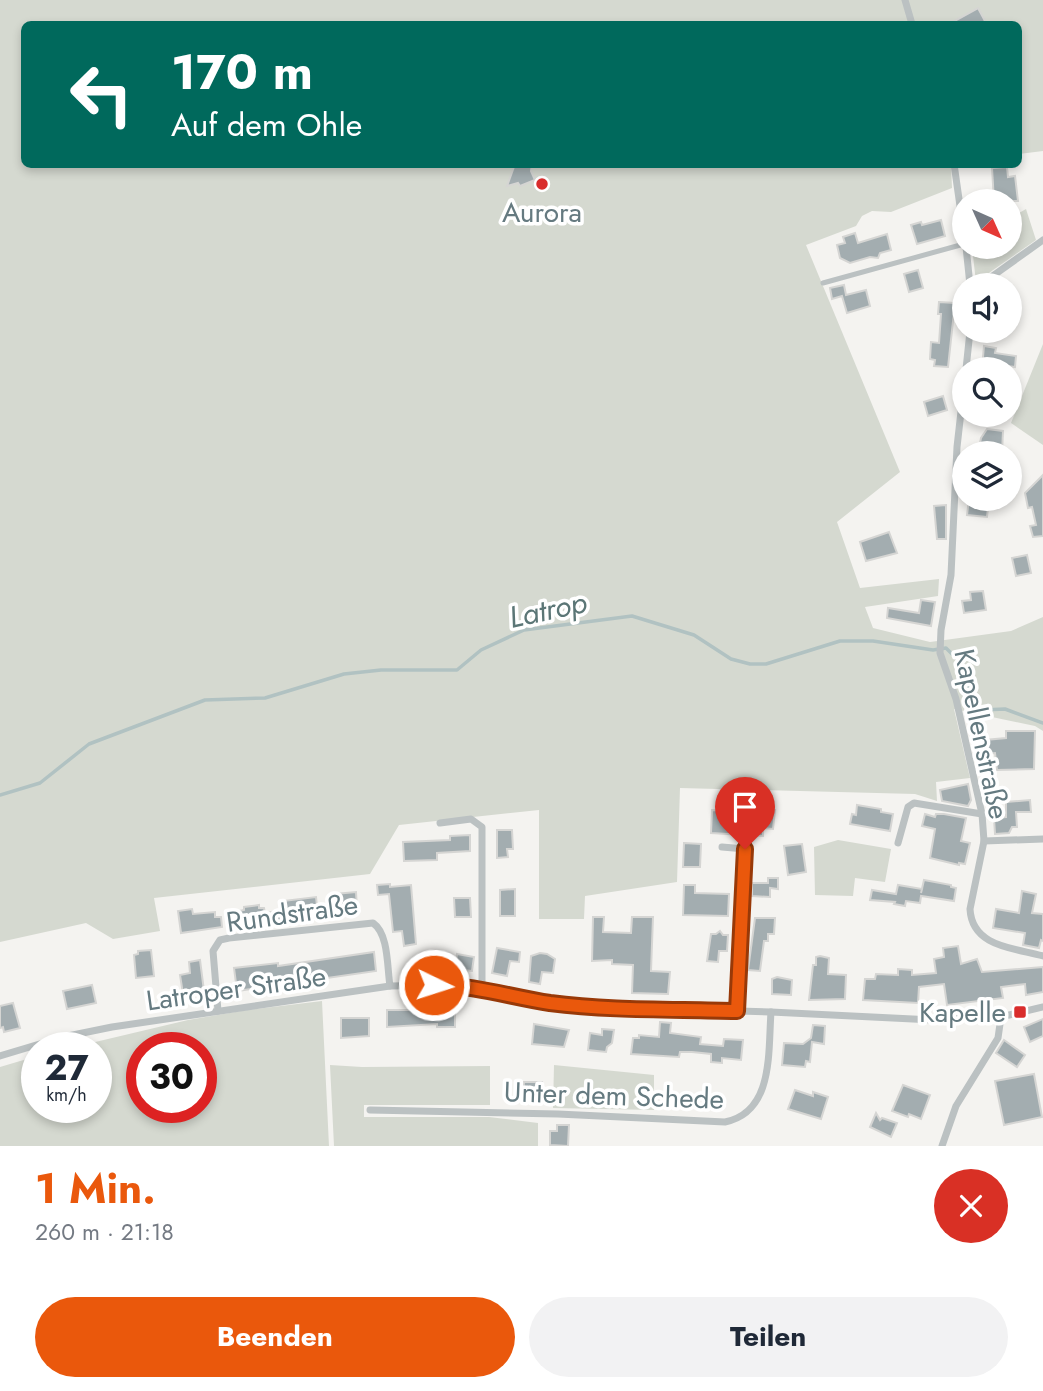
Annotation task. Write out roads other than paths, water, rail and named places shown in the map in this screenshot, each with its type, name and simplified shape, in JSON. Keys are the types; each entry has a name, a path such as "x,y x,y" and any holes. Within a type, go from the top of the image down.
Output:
{"street":[{"path":"905,0 911,21"},
{"path":"955,168 958,189"},
{"path":"997,273 1043,240"},
{"name":"Kapellenstraße","path":"959,427 951,575 940,653 956,699 982,814 984,841 971,909 973,926 991,942 1043,956"},
{"path":"898,843 908,807 914,803 982,814"},
{"path":"440,823 471,819 479,824 483,832 482,989"},
{"name":"Kapellenstraße","path":"984,841 1043,839"},
{"path":"722,847 745,849 737,1011"},
{"name":"Rundstraße","path":"218,1011 213,951 220,940 229,938 373,923 381,931 390,986"},
{"name":"Latroper Straße","path":"0,1056 13,1050 88,1032 390,986 449,985 550,1003 604,1007 933,1020 1001,1017 1043,1007"},
{"name":"Unter dem Schede","path":"370,1110 558,1114 724,1122 737,1120 755,1106 763,1087 771,1012"},
{"path":"942,1146 956,1106 998,1038 1001,1017"}],"lane":[{"path":"823,283 952,248"}],"waterway":[{"name":"Latrop","path":"0,795 40,783 89,744 205,700 265,698 344,674 381,670 457,670 481,650 524,630 632,616 694,635 731,659 750,664 766,664 840,641 873,641 933,650 946,648 959,661 974,703 982,710 1005,709 1043,723"}],"place":[{"name":"Aurora","path":"542,184"},
{"name":"Kapelle","path":"1020,1012"}]}
